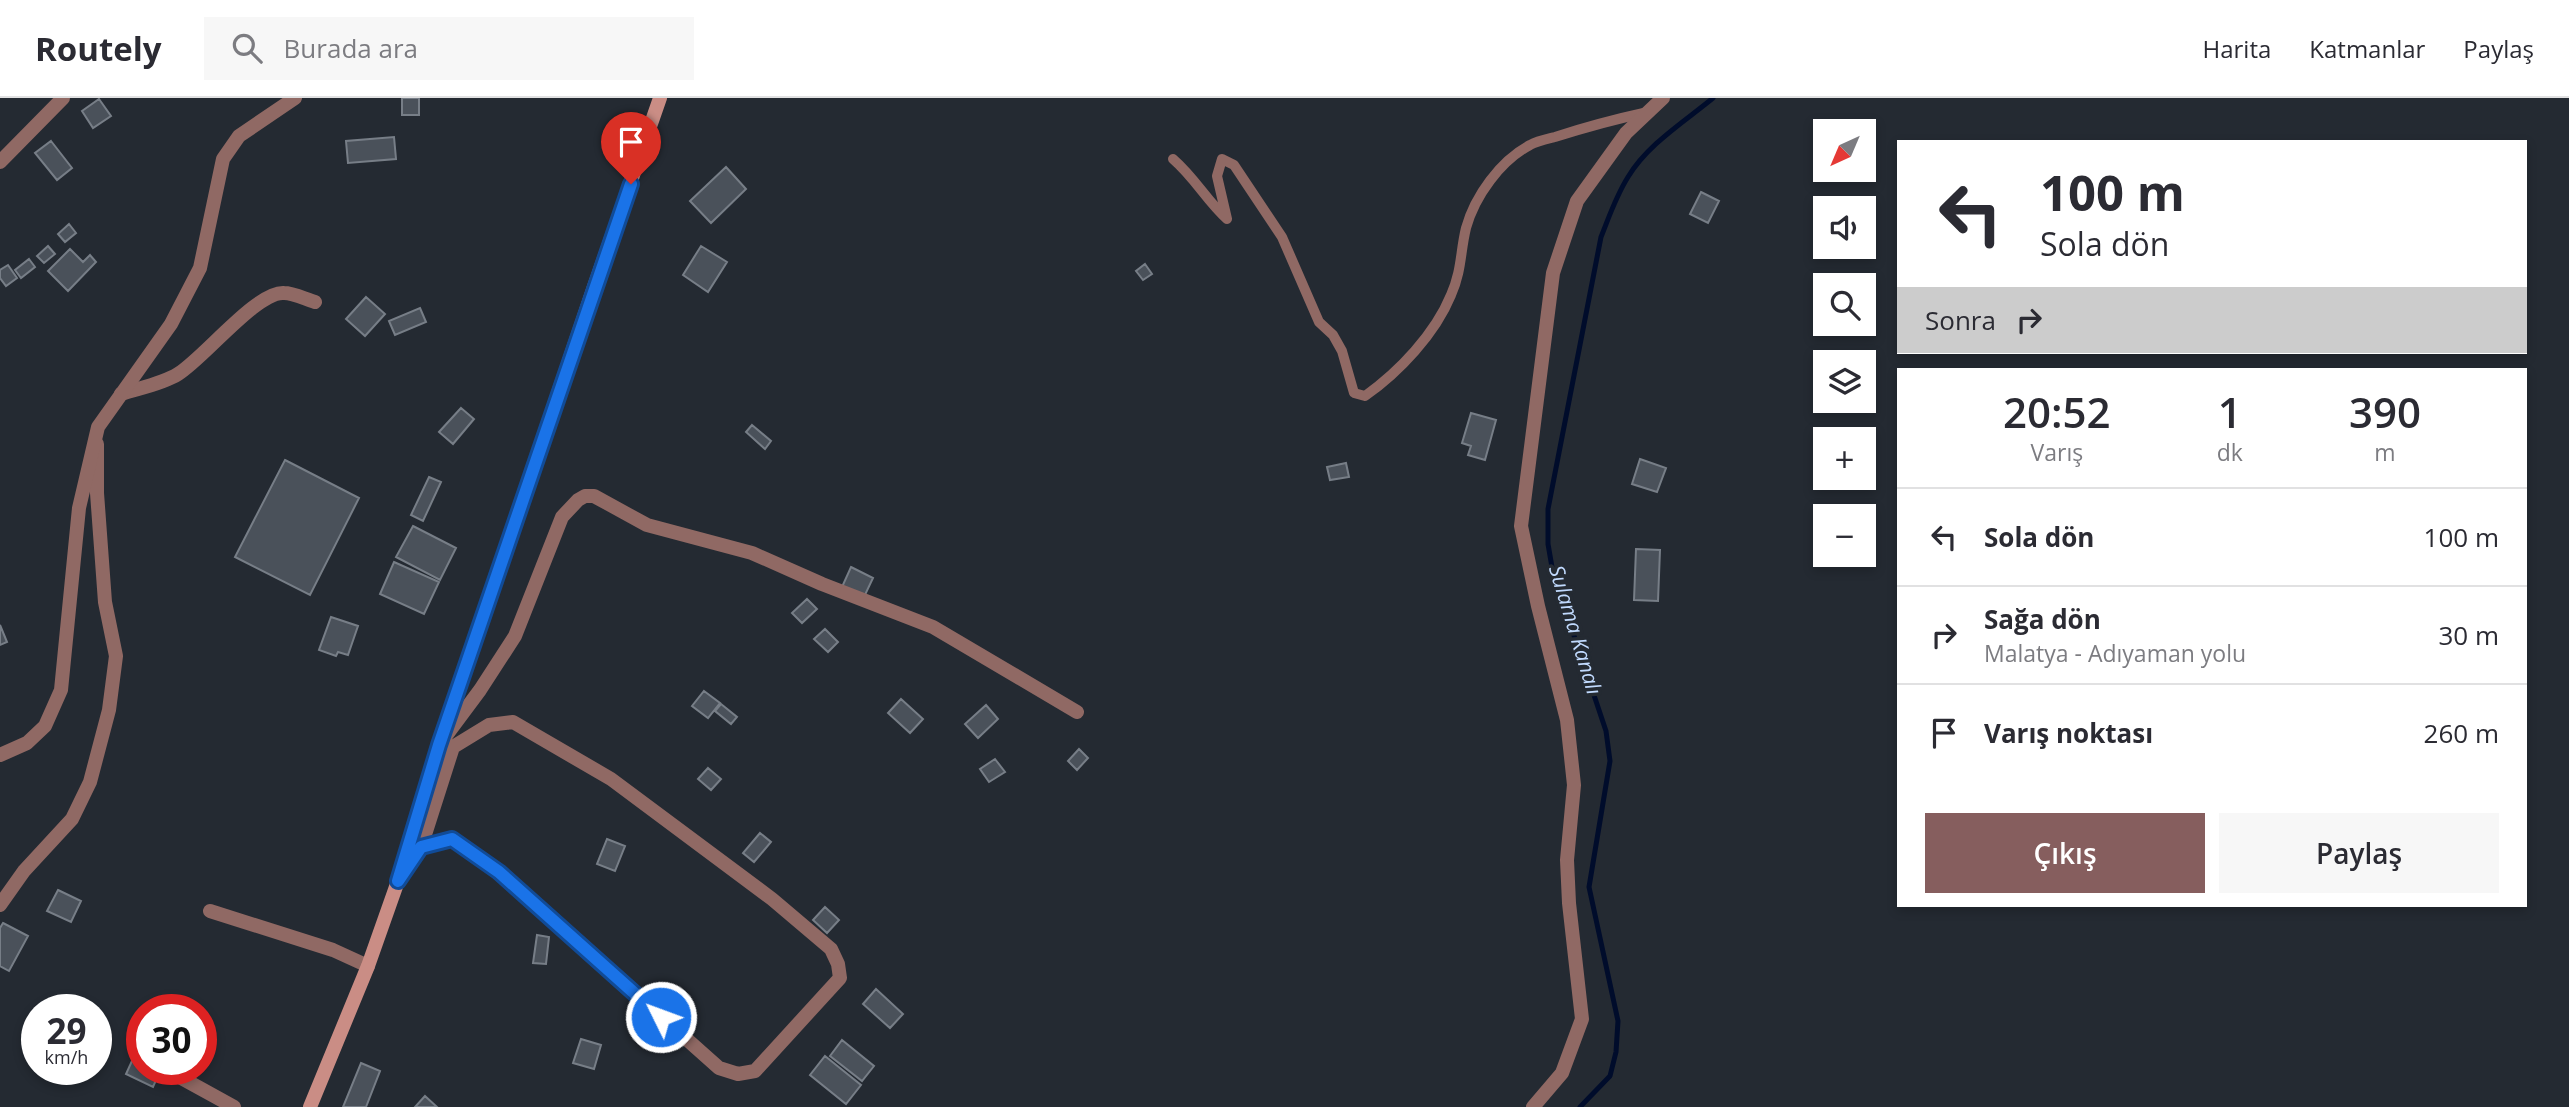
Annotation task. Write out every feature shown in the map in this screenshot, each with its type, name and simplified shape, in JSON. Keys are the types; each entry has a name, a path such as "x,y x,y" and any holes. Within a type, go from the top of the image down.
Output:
{"main road":[{"path":"310,1107 368,966 398,881 439,745 660,98"}],"street":[{"path":"0,162 63,98"},
{"path":"0,755 27,743 45,726 61,690 79,508 98,427 171,324 200,268 223,159 239,136 295,98"},
{"path":"1533,1107 1562,1073 1582,1019 1575,969 1567,860 1574,785 1567,720 1521,526 1553,273 1577,201 1626,132 1663,98"},
{"path":"121,394 176,376 267,296 283,293 315,302"},
{"path":"0,905 24,871 72,819 90,782 109,710 116,656 105,602 97,493 98,427"},
{"path":"439,745 480,690 515,636 562,517 569,507 585,496 594,496 647,525 752,553 822,584 933,627 1077,712"},
{"path":"398,881 421,847 453,747 489,725 513,722 611,779 772,899 831,949 838,964 840,978 755,1071 738,1074 719,1068 499,872 452,839 421,847"},
{"path":"210,911 333,950 368,966"},
{"path":"194,1085 234,1107"}],"lane":[{"path":"1173,159 1194,178 1217,210 1227,219 1217,176 1222,159 1234,166 1248,182 1282,237 1319,322 1333,335 1342,351 1354,393 1365,396 1380,385 1426,337 1449,299 1460,272 1466,228 1482,195 1502,165 1531,145 1592,125 1648,112"}],"building":[{"path":"402,98 419,98 419,115 402,115"},
{"path":"99,99 111,116 93,128 82,111"},
{"path":"394,137 396,159 348,163 346,141"},
{"path":"51,141 72,168 57,180 35,153"},
{"path":"726,167 746,189 711,223 690,201"},
{"path":"1701,192 1719,201 1708,223 1690,214"},
{"path":"69,224 76,233 65,242 58,234"},
{"path":"48,246 55,254 44,263 37,256"},
{"path":"701,246 727,262 708,292 683,275"},
{"path":"70,249 83,262 90,255 96,262 68,291 48,271"},
{"path":"29,259 35,267 21,278 15,270"},
{"path":"1145,264 1152,274 1143,280 1136,271"},
{"path":"8,265 17,278 6,286 0,278 0,270"},
{"path":"366,297 385,314 365,336 346,319"},
{"path":"420,308 426,322 395,335 389,321"},
{"path":"461,408 474,419 453,444 439,432"},
{"path":"1471,413 1496,420 1485,460 1468,455 1471,446 1462,443"},
{"path":"752,425 771,441 765,449 746,432"},
{"path":"1640,459 1666,468 1657,492 1632,484"},
{"path":"285,460 359,498 310,595 235,557"},
{"path":"1346,463 1349,477 1330,480 1327,467"},
{"path":"429,477 441,482 423,521 411,515"},
{"path":"413,526 456,548 440,580 396,557"},
{"path":"1636,549 1660,550 1658,601 1634,600"},
{"path":"394,562 439,582 424,614 380,594"},
{"path":"851,567 873,578 864,597 842,587"},
{"path":"807,599 817,609 802,623 792,613"},
{"path":"331,617 358,626 348,655 338,652 336,656 319,650"},
{"path":"0,625 7,642 0,645"},
{"path":"825,629 838,642 828,652 814,639"},
{"path":"704,691 720,703 708,718 692,706"},
{"path":"901,699 923,719 910,733 888,713"},
{"path":"721,704 737,717 731,724 715,711"},
{"path":"986,705 998,719 978,738 965,724"},
{"path":"1079,749 1088,758 1077,770 1068,761"},
{"path":"995,759 1005,772 989,782 980,769"},
{"path":"708,768 721,779 711,790 698,779"},
{"path":"760,833 771,842 754,862 743,853"},
{"path":"607,839 625,846 615,871 597,864"},
{"path":"58,890 81,901 71,922 47,911"},
{"path":"825,907 839,920 827,933 813,920"},
{"path":"3,923 28,936 9,971 0,966 0,928"},
{"path":"537,935 549,937 546,964 533,963"},
{"path":"876,989 903,1014 890,1028 863,1004"},
{"path":"581,1039 601,1045 594,1069 573,1063"},
{"path":"842,1040 874,1066 862,1081 830,1056"},
{"path":"825,1056 861,1085 846,1104 810,1075"},
{"path":"361,1063 380,1071 366,1107 343,1107"},
{"path":"425,1096 437,1107 415,1107"}],"waterway":[{"name":"Sulama Kanalı","path":"1580,1107 1610,1076 1616,1052 1618,1021 1589,887 1610,761 1606,731 1553,573 1548,544 1548,509 1601,237 1610,214 1636,165 1667,134 1713,98"}],"route":[{"path":"631,184 439,745 398,881 421,847 452,839 499,872 661,1017"}]}
